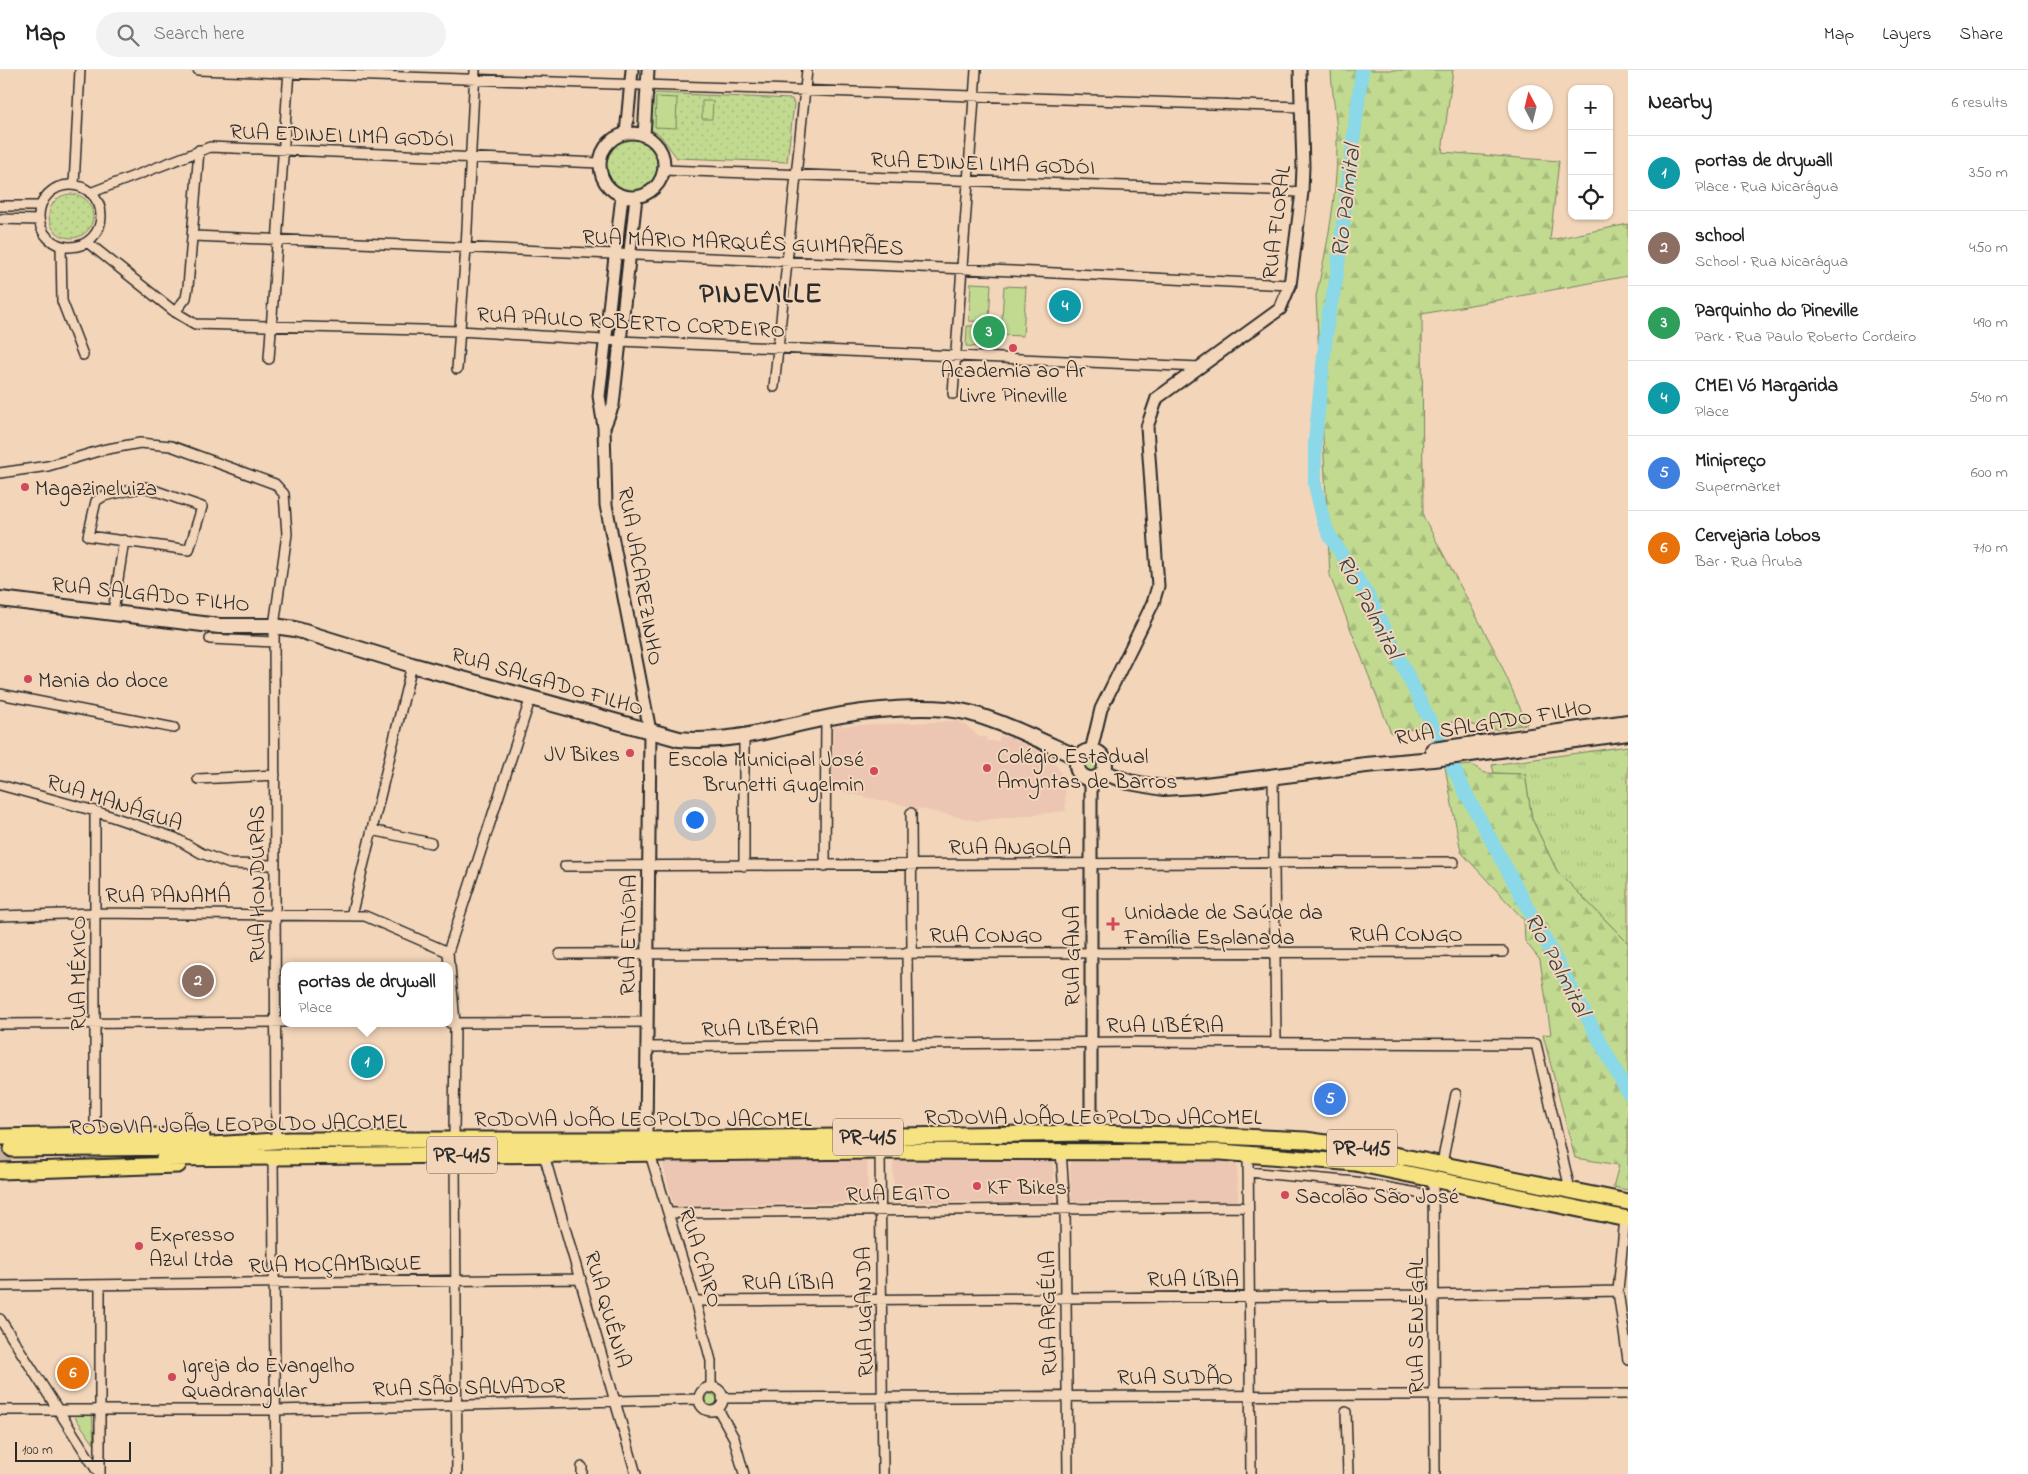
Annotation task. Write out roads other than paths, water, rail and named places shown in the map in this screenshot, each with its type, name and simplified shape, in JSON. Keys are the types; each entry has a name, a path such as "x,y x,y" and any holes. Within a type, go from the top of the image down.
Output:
{"highway":[{"path":"1062,1151 1077,1147 1091,1133"},
{"name":"RODOVIA JOÃO LEOPOLDO JACOMEL","path":"1627,1219 1433,1178 1355,1164 1248,1153 648,1147 454,1148 228,1158 12,1153 180,1147 276,1141 454,1148 544,1155 648,1147 1091,1133 1222,1136 1305,1140 1442,1163 1628,1202"},
{"path":"0,1137 95,1135 276,1141"},
{"path":"0,1171 169,1167 228,1158"}],"main road":[{"name":"RUA SALGADO FILHO","path":"0,599 219,626 274,626 294,629 412,665 679,739 706,741 744,736 826,717 887,709 968,713 1085,755"},
{"name":"RUA SALGADO FILHO","path":"1469,750 1628,722"},
{"name":"RUA SALGADO FILHO","path":"1097,776 1162,788 1366,765 1469,750 1628,733"},
{"path":"1099,754 1103,759 1105,766 1097,776 1084,777 1079,772 1077,765 1085,755 1099,754"}],"street":[{"path":"74,185 80,70"},
{"path":"198,70 474,74 631,84 1301,108"},
{"path":"626,134 632,70"},
{"path":"644,136 648,70"},
{"path":"774,387 780,348 807,70"},
{"path":"953,394 976,70"},
{"name":"RUA FLORAL","path":"1085,755 1101,709 1153,603 1158,586 1147,426 1151,409 1156,398 1280,309 1290,285 1302,192 1300,70"},
{"path":"269,359 289,71"},
{"path":"457,369 466,248 474,74"},
{"path":"626,134 644,136 659,149 663,158 663,170 654,188 636,197 622,196 606,184 600,173 602,154 608,144 626,134"},
{"name":"RUA EDINEI LIMA GODÓI","path":"90,193 199,150 217,147 600,163"},
{"path":"175,312 186,298 194,236 199,150"},
{"name":"RUA EDINEI LIMA GODÓI","path":"663,170 1302,192"},
{"path":"74,185 90,193 98,202 101,218 98,231 87,242 73,248 61,246 46,237 39,220 40,206 46,196 62,186 74,185"},
{"name":"RUA JACAREZINHO","path":"622,196 599,396 604,427 606,505 650,731"},
{"name":"RUA JACAREZINHO","path":"604,427 613,405 636,197"},
{"path":"0,206 40,206"},
{"path":"0,218 39,220"},
{"name":"RUA MÁRIO MARQUÊS GUIMARÃES","path":"194,236 276,241 789,261 1290,285"},
{"name":"RUA PAULO ROBERTO CORDEIRO","path":"87,242 175,312 196,324 460,330 620,341 1200,367"},
{"path":"61,246 62,301 82,355"},
{"name":"RUA HONDURAS","path":"0,473 48,466 102,450 140,444 171,446 274,484 284,494 286,534 274,626 275,914 280,1022 276,1141"},
{"path":"145,487 202,507 189,550 124,540 88,536 96,501 104,496 145,487"},
{"path":"113,612 124,540"},
{"path":"210,639 274,642"},
{"path":"351,916 412,665"},
{"path":"0,694 174,728"},
{"path":"449,962 448,952 531,697"},
{"path":"825,866 826,717"},
{"name":"RUA ETIÓPIA","path":"648,1147 646,954 650,731"},
{"path":"744,736 744,866"},
{"path":"198,779 275,776"},
{"name":"RUA GANA","path":"1091,1133 1090,864 1097,776"},
{"path":"1273,776 1276,1042"},
{"name":"RUA MANÁGUA","path":"0,785 95,811 176,838 201,853 230,864 275,865"},
{"name":"RUA MÉXICO","path":"95,811 95,1135"},
{"path":"908,1044 911,812"},
{"path":"372,830 430,844"},
{"name":"RUA ANGOLA","path":"565,866 911,866 1454,862"},
{"name":"RUA PANAMÁ","path":"0,916 95,912 275,914"},
{"path":"275,914 366,916 448,952"},
{"name":"RUA CONGO","path":"560,954 1503,952"},
{"path":"0,1024 280,1022"},
{"path":"453,1023 646,1022"},
{"path":"452,1027 457,1474"},
{"name":"RUA LIBÉRIA","path":"646,1047 1276,1042 1536,1044 1570,1189"},
{"path":"1442,1163 1456,1094"},
{"name":"RUA CAIRO","path":"648,1147 696,1301 711,1361 711,1388"},
{"name":"RUA UGANDA","path":"880,1150 884,1474"},
{"name":"RUA ARGÉLIA","path":"1062,1151 1065,1209 1068,1474"},
{"path":"1248,1153 1251,1474"},
{"name":"RUA QUÊNIA","path":"544,1155 617,1401 636,1474"},
{"path":"273,1157 276,1474"},
{"path":"1248,1172 1356,1182 1434,1196"},
{"name":"RUA SENEGAL","path":"1433,1178 1435,1474"},
{"name":"RUA EGITO","path":"668,1213 1248,1207"},
{"path":"1627,1219 1618,1291 1628,1360"},
{"name":"RUA MOÇAMBIQUE","path":"0,1286 581,1278"},
{"path":"99,1474 100,1285"},
{"name":"RUA LÍBIA","path":"696,1301 1434,1295 1618,1291"},
{"path":"0,1319 56,1410 99,1474"},
{"path":"718,1409 706,1410 701,1406 699,1399 703,1391 711,1388 718,1391 722,1398 718,1409 734,1438 744,1474"},
{"name":"RUA SUDÃO","path":"722,1398 1628,1394"},
{"name":"RUA SÃO SALVADOR","path":"0,1410 276,1410 699,1399"},
{"path":"1346,1412 1348,1474"}],"waterway":[{"name":"Rio Palmital","path":"1362,70 1336,281 1328,317 1315,441 1315,485 1324,523 1330,536 1370,599 1464,790 1628,1093"}],"tunnel":[{"path":"0,1158 12,1158"}],"place":[{"name":"CMEI Vó Margarida","path":"1065,306"},
{"name":"Parquinho do Pineville","path":"989,332"},
{"name":"Academia ao Ar Livre Pineville","path":"1013,348"},
{"name":"Magazineluiza","path":"25,487"},
{"name":"Mania do doce","path":"28,679"},
{"name":"JV Bikes","path":"630,753"},
{"name":"Colégio Estadual Amyntas de Barros","path":"987,768"},
{"name":"Escola Municipal José Brunetti Gugelmin","path":"874,771"},
{"name":"Unidade de Saúde da Família Esplanada","path":"1113,924"},
{"name":"school","path":"198,981"},
{"name":"portas de drywall","path":"367,1062"},
{"name":"Minipreço","path":"1330,1099"},
{"name":"KF Bikes","path":"977,1186"},
{"name":"Sacolão São José","path":"1285,1195"},
{"name":"Expresso Azul Ltda","path":"139,1246"},
{"name":"Cervejaria Lobos","path":"73,1373"},
{"name":"Igreja do Evangelho Quadrangular","path":"172,1377"}],"district":[{"name":"PINEVILLE","path":"761,292"}]}
